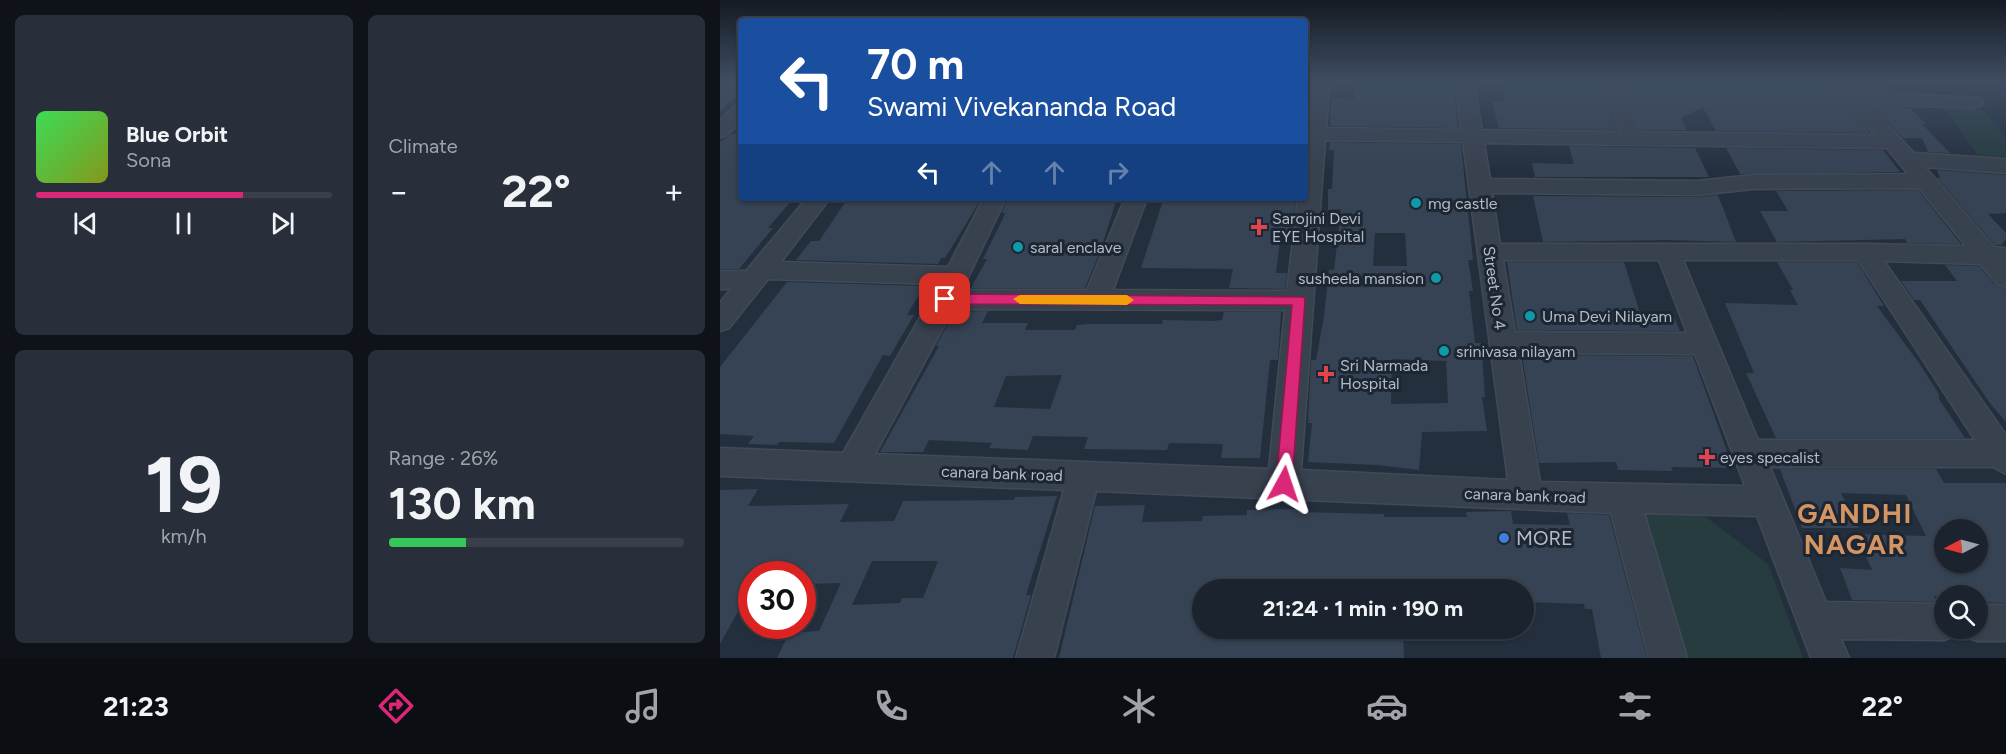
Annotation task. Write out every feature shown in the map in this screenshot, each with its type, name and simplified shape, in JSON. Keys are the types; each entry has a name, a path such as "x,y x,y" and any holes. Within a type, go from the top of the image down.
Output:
{"street":[{"path":"1284,484 1299,301 1319,111"},
{"name":"Street No 4","path":"1468,111 1526,496"},
{"path":"1622,111 1634,138"},
{"path":"1862,111 1996,255 2006,278"},
{"path":"720,131 738,113"},
{"path":"1317,134 1893,142"},
{"path":"1907,159 2006,166"},
{"path":"1480,186 1697,188 1753,182 1926,181"},
{"path":"720,321 817,201"},
{"path":"852,467 951,288 993,201"},
{"path":"1096,300 1135,201"},
{"path":"1490,252 1865,252 1996,255"},
{"path":"1865,252 2004,456"},
{"path":"1668,253 1830,658"},
{"path":"720,280 756,275 1096,300 1299,301"},
{"path":"1503,342 1704,344"},
{"path":"1749,454 2004,456"},
{"name":"canara bank road","path":"720,462 1526,496 1767,501"},
{"path":"1035,658 1084,476"},
{"path":"1623,497 1668,658"},
{"path":"1815,620 1934,622"},
{"path":"1988,622 2006,623"}],"green space":[{"path":"1946,111 1985,111 2006,138 2006,157 1978,155"},
{"path":"1637,511 1698,511 1768,564 1803,658 1679,658"}],"building":[{"path":"1331,111 1456,111 1458,128 1330,126"},
{"path":"1494,111 1610,111 1618,130 1499,128"},
{"path":"1634,111 1696,111 1681,118 1687,130 1643,130"},
{"path":"1705,111 1850,111 1870,133 1716,131"},
{"path":"1877,111 1913,111 1926,124 1922,124 1950,153 1928,152 1922,138 1903,138"},
{"path":"732,134 738,134 738,201 791,201 768,228 773,228 739,269 720,269 720,142"},
{"path":"1330,142 1461,144 1473,260 1468,260 1473,291 1469,291 1475,343 1481,343 1485,397 1482,397 1487,431 1422,432 1419,470 1377,465 1308,462 1312,423 1308,423 1311,360 1316,360 1329,270 1334,270 1341,209 1328,210 1328,189 1332,189 1334,150 1329,150","holes":["1375,233 1405,233 1407,266 1373,266","1392,359 1446,361 1448,403 1391,404"]},
{"path":"1569,146 1695,148 1709,177 1535,177 1532,163 1574,164"},
{"path":"1726,148 1883,150 1900,172 1740,174"},
{"path":"1937,170 2006,175 2006,213 1988,214 2006,233 2006,239 2001,245 1995,245 1937,178 1940,178"},
{"path":"1918,190 1961,244 1907,243 1905,239 1777,242 1760,211 1788,211 1776,191"},
{"path":"1718,195 1736,242 1668,240 1543,242 1533,196 1697,197"},
{"path":"846,201 980,201 945,258 941,258 938,264 796,260 811,241 819,241"},
{"path":"1007,201 1116,201 1100,252 1085,288 971,288 987,259 983,259 1005,214 1002,212"},
{"path":"1163,201 1296,201 1291,240 1280,240 1276,273 1287,273 1285,289 1229,288 1233,269 1141,268"},
{"path":"1507,262 1624,262 1640,313 1672,312 1680,331 1517,330"},
{"path":"1777,262 1857,262 1884,306 1877,306 1919,363 1965,438 1776,438 1746,373 1754,373 1725,303 1798,305 1790,290 1793,290"},
{"path":"1945,265 1979,266 1995,285 2006,289 2006,422 1989,402 1920,300 1914,300 1901,281 1957,281"},
{"path":"787,282 924,286 907,315 914,315 890,356 883,355 834,443 748,444 754,436 720,434 720,367"},
{"path":"988,311 982,323 1028,323 1025,330 1075,330 1077,325 1089,324 1162,324 1163,320 1222,320 1224,312 1281,312 1278,360 1270,360 1260,458 1221,458 1223,444 1169,443 1167,450 1084,449 1088,437 1033,436 1028,450 989,448 992,443 929,440 923,452 880,452 939,346 936,346 954,312","holes":["1062,375 1050,409 994,407 1006,376"]},
{"path":"1522,355 1693,356 1733,468 1671,467 1673,471 1618,470 1616,462 1539,463"},
{"path":"1780,469 1936,469 1944,483 2006,483 2006,603 1988,602 1988,585 1934,585 1934,602 1852,600 1840,568 1872,570 1856,534 1926,536 1906,495 1841,493 1859,528 1802,528"},
{"path":"758,489 748,506 849,504 840,522 894,521 903,501 1014,500 1015,497 1057,496 1026,595 1031,595 1013,658 777,658 786,639 816,639 816,631 819,631 841,583 816,584 816,561 738,561 738,611 720,644 720,490","holes":["872,561 938,561 923,598 902,598 900,603 852,605"]},
{"path":"1145,505 1142,522 1202,521 1203,516 1247,515 1247,510 1297,509 1297,512 1384,514 1384,517 1467,517 1466,512 1511,511 1513,524 1570,525 1567,513 1609,515 1647,658 1601,658 1592,609 1585,609 1584,604 1534,602 1534,579 1192,579 1192,639 1403,639 1404,658 1059,658 1095,506"}],"slow traffic":[{"path":"1020,299 1127,300"}],"place":[{"name":"mg castle","path":"1416,203"},
{"name":"Sarojini Devi EYE Hospital","path":"1259,227"},
{"name":"saral enclave","path":"1018,247"},
{"name":"susheela mansion","path":"1436,278"},
{"name":"Uma Devi Nilayam","path":"1530,316"},
{"name":"srinivasa nilayam","path":"1444,351"},
{"name":"Sri Narmada Hospital","path":"1326,374"},
{"name":"eyes specalist","path":"1707,457"},
{"name":"MORE","path":"1504,538"}],"district":[{"name":"GANDHI NAGAR","path":"1855,530"}],"route":[{"path":"945,299 1299,301 1284,484"}]}
